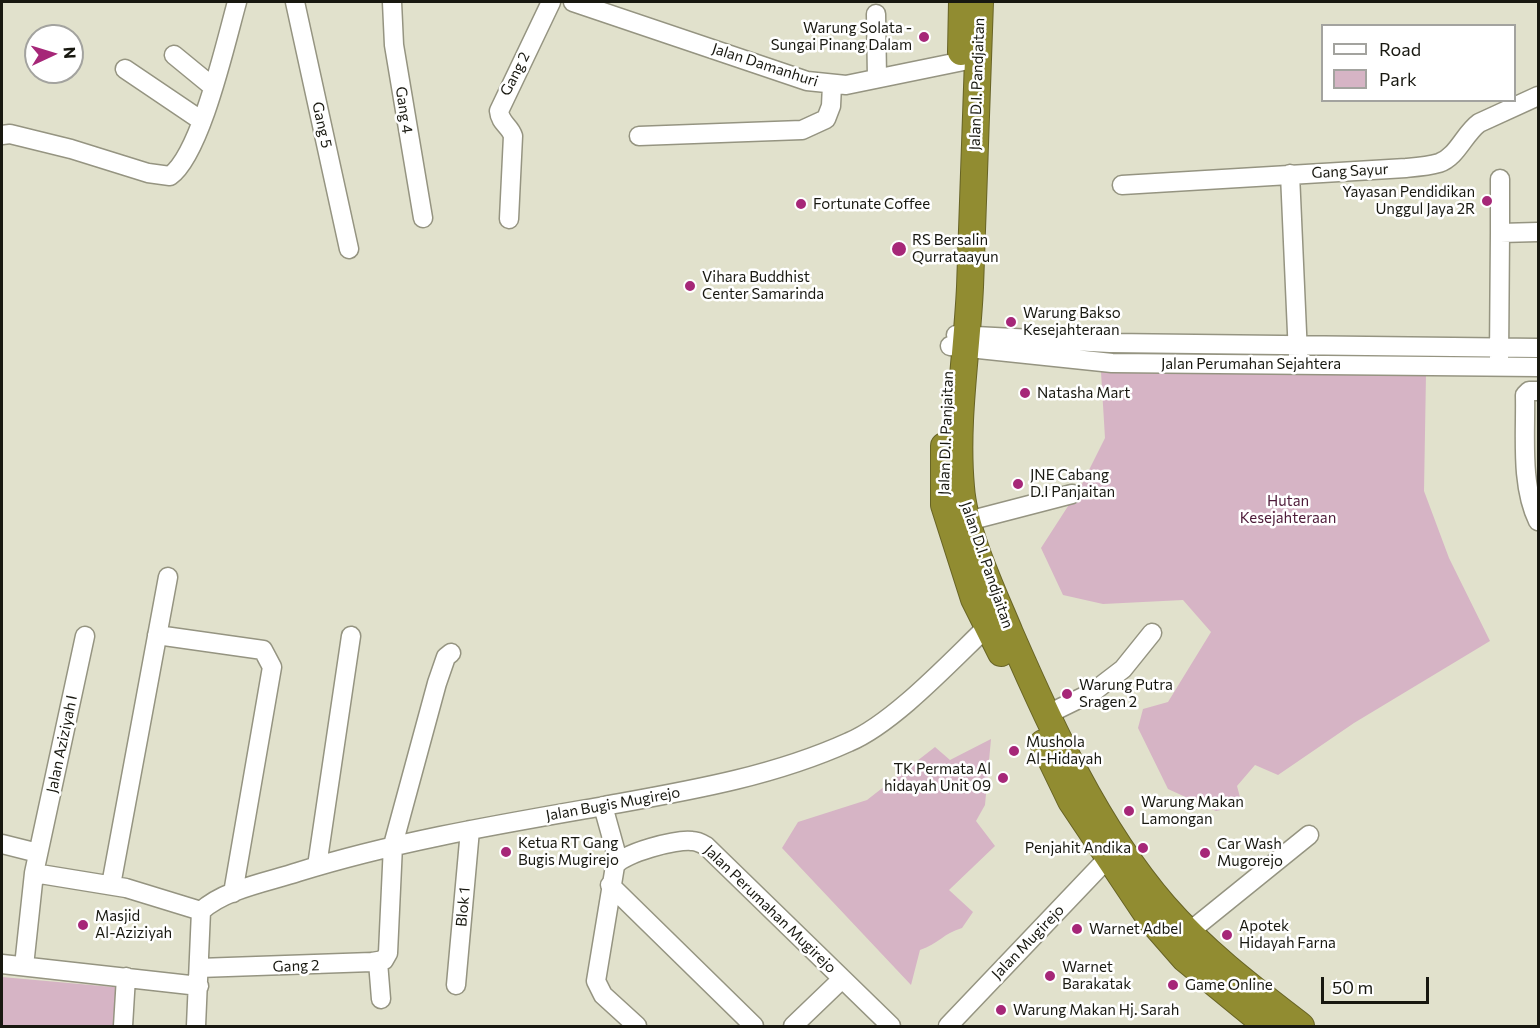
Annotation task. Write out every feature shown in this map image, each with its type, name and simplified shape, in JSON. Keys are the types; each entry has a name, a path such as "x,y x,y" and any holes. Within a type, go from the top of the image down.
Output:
{"highway":[{"name":"Jalan D.I. Pandjaitan","path":"962,2 969,59 970,290 958,341 959,448 961,490 968,521 993,592 1114,852 1140,876 1189,932 1222,964 1301,1026"},
{"name":"Jalan D.I. Pandjaitan","path":"969,59 980,2"},
{"name":"Jalan D.I. Panjaitan","path":"958,341 942,486 944,505 974,599 1071,801 1114,852 1150,919 1185,959 1267,1026"}],"street":[{"path":"2,135 10,134 51,144 148,173 170,176 180,169 202,121 237,2"},
{"name":"Gang 5","path":"295,2 349,249"},
{"name":"Gang 4","path":"392,2 396,57 423,218"},
{"name":"Gang 2","path":"509,219 513,136 511,130 500,119 499,111 551,2"},
{"name":"Jalan Damanhuri","path":"573,2 807,81 832,86 969,59"},
{"path":"876,14 877,78"},
{"path":"174,55 213,87"},
{"path":"125,69 202,121"},
{"path":"639,136 802,130 826,119 831,106 832,86"},
{"name":"Gang Sayur","path":"1299,363 1290,174 1406,168 1438,163 1450,157 1470,130 1479,123 1539,96"},
{"path":"1122,185 1290,174"},
{"path":"1499,358 1500,178"},
{"path":"1500,233 1539,232"},
{"name":"Jalan Perumahan Sejahtera","path":"958,341 1298,344 1499,358 1539,367"},
{"name":"Jalan Perumahan Sejahtera","path":"958,341 1112,363 1299,363 1499,358 1539,348"},
{"path":"1539,391 1529,391 1525,395 1526,461 1529,486 1539,521"},
{"path":"968,521 1072,494"},
{"path":"111,885 168,577"},
{"name":"Jalan Bugis Mugirejo","path":"201,911 233,893 393,845 668,795 754,775 851,742 876,726 988,626"},
{"path":"1048,714 1093,692 1123,669 1152,633"},
{"path":"157,635 263,650 272,667 233,893"},
{"name":"Jalan Aziziyah I","path":"24,966 34,873 85,636"},
{"path":"317,866 351,636"},
{"path":"381,999 393,845 436,683 446,657 451,653"},
{"path":"603,806 618,860 610,885 596,981 603,995 637,1026"},
{"name":"Blok 1","path":"456,985 470,830"},
{"path":"1189,932 1309,835"},
{"name":"Jalan Perumahan Mugirejo","path":"618,860 683,841 706,846 891,1026"},
{"path":"2,844 38,853"},
{"name":"Jalan Mugirejo","path":"948,1026 1114,852"},
{"path":"34,873 111,885 201,911 196,1026"},
{"path":"610,885 754,1026"},
{"name":"Gang 2","path":"2,964 126,977 199,977 383,958"},
{"path":"123,1026 126,977"},
{"name":"Jalan Perumahan Mugirejo","path":"793,1026 842,979"}],"green space":[{"name":"Hutan Kesejahteraan","path":"1101,372 1426,374 1424,491 1449,558 1490,641 1354,723 1278,775 1255,765 1237,786 1242,805 1216,811 1168,789 1138,728 1143,709 1168,702 1211,632 1183,600 1103,604 1063,595 1041,548 1081,486 1105,438"},
{"path":"991,739 985,805 976,821 995,846 949,890 973,912 962,928 920,950 911,985 782,848 798,822 867,800 935,747 950,760"},
{"path":"2,977 124,988 121,1026 2,1026"}],"place":[{"name":"Warung Solata - Sungai Pinang Dalam","path":"924,37"},
{"name":"Yayasan Pendidikan Unggul Jaya 2R","path":"1487,201"},
{"name":"Fortunate Coffee","path":"801,204"},
{"name":"RS Bersalin Qurrataayun","path":"899,249"},
{"name":"Vihara Buddhist Center Samarinda","path":"690,286"},
{"name":"Warung Bakso Kesejahteraan","path":"1011,322"},
{"name":"Natasha Mart","path":"1025,393"},
{"name":"JNE Cabang D.I Panjaitan","path":"1018,484"},
{"name":"Warung Putra Sragen 2","path":"1067,694"},
{"name":"Mushola Al-Hidayah","path":"1014,751"},
{"name":"TK Permata Al hidayah Unit 09","path":"1003,778"},
{"name":"Warung Makan Lamongan","path":"1129,811"},
{"name":"Penjahit Andika","path":"1143,848"},
{"name":"Ketua RT Gang Bugis Mugirejo","path":"506,852"},
{"name":"Car Wash Mugorejo","path":"1205,853"},
{"name":"Masjid Al-Aziziyah","path":"83,925"},
{"name":"Warnet Adbel","path":"1077,929"},
{"name":"Apotek Hidayah Farna","path":"1227,935"},
{"name":"Warnet Barakatak","path":"1050,976"},
{"name":"Game Online","path":"1173,985"},
{"name":"Warung Makan Hj. Sarah","path":"1001,1010"}]}
